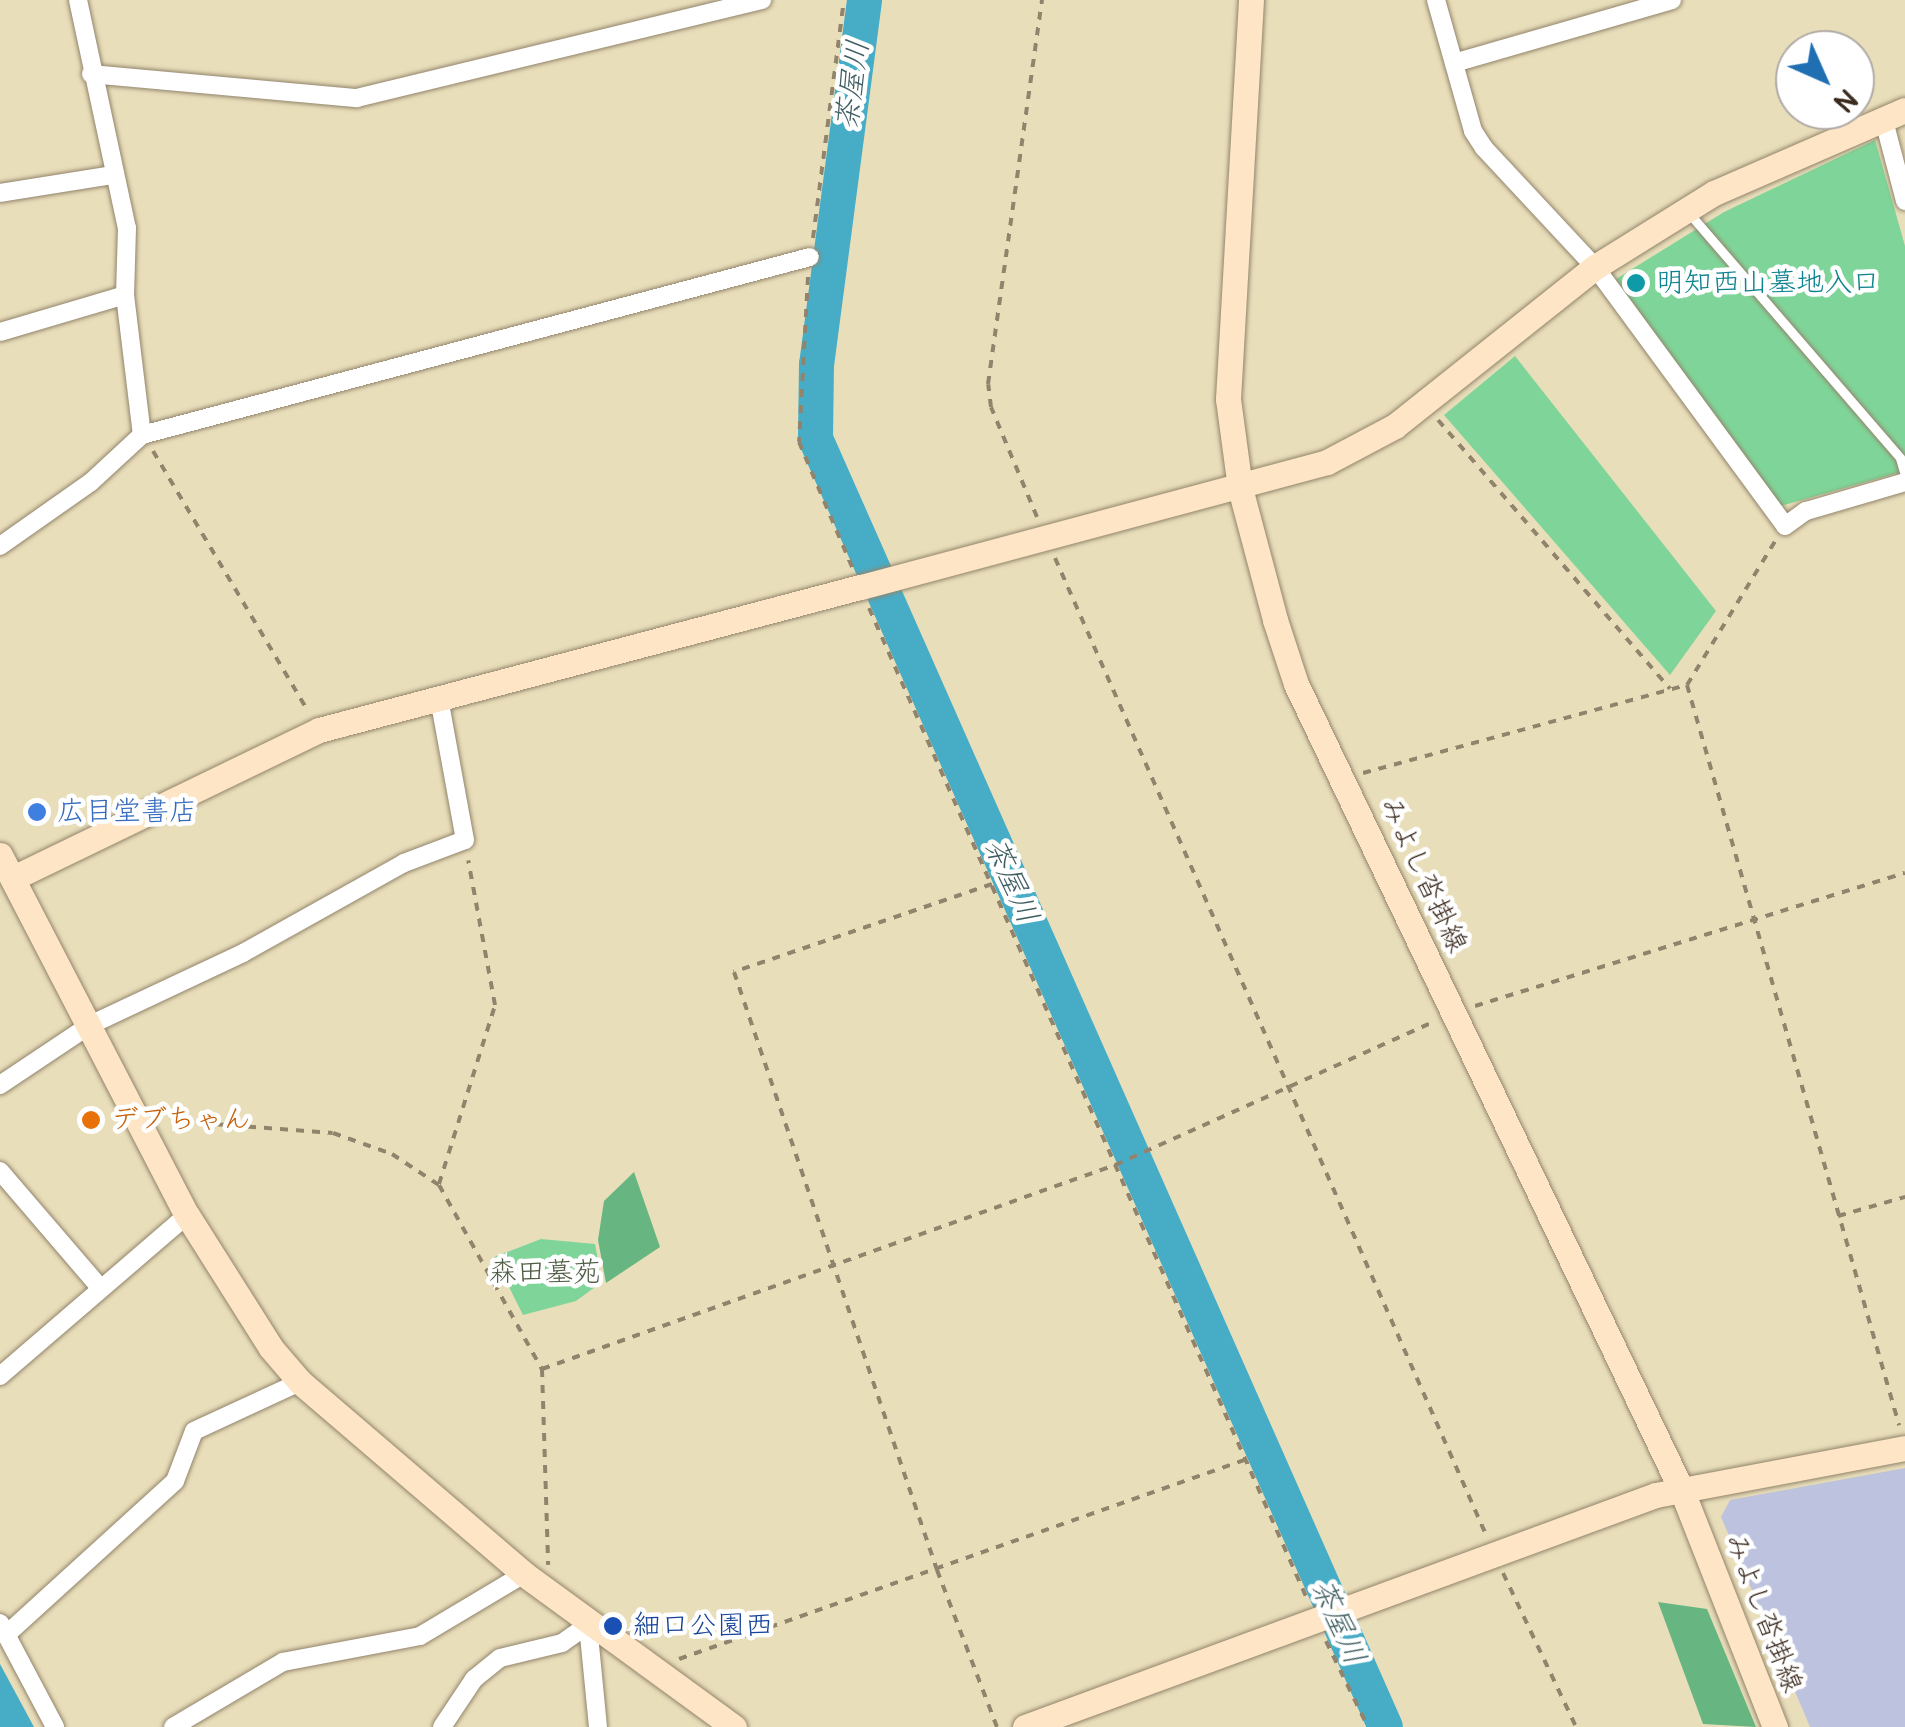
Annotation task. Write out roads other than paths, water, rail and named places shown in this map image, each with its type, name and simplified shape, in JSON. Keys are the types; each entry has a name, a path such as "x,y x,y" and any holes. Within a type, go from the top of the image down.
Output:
{"street":[{"path":"78,0 127,228 126,295 142,434"},
{"path":"92,74 356,98 762,0"},
{"name":"みよし沓掛線","path":"1250,0 1226,347 1240,488 1296,684 1682,1491 1775,1727"},
{"path":"1436,0 1484,148 1595,267 1785,526 1806,511 1905,478"},
{"path":"1454,63 1672,0"},
{"path":"734,1727 588,1625 300,1382 224,1280 4,872 319,730 1327,462 1425,406 1595,267 1686,210 1798,152 1894,114 1905,201"},
{"path":"0,192 113,175"},
{"path":"0,546 92,482 142,434 810,257"},
{"path":"0,332 126,295"},
{"path":"0,1085 90,1026 243,953 404,863 464,840 439,698"},
{"path":"0,1171 101,1289"},
{"path":"0,1376 187,1215"},
{"path":"55,1727 4,1628 175,1480 194,1431 300,1382"},
{"path":"1025,1727 1494,1552 1682,1491 1902,1437"},
{"path":"173,1727 283,1662 420,1636 524,1574"},
{"path":"442,1727 474,1678 500,1658 562,1643 588,1625"},
{"path":"588,1625 598,1727"}],"lane":[{"path":"1686,210 1900,458 1905,478"}],"water":[{"path":"0,1664 34,1727 0,1727"}],"waterway":[{"name":"茶屋川","path":"864,0 816,364 815,438 1385,1727"}],"place":[{"name":"明知西山墓地入口","path":"1636,283"},
{"name":"広目堂書店","path":"37,812"},
{"name":"デブちゃん","path":"91,1120"},
{"name":"細口公園西","path":"613,1626"}],"park label":[{"name":"森田墓苑","path":"545,1273"}]}
